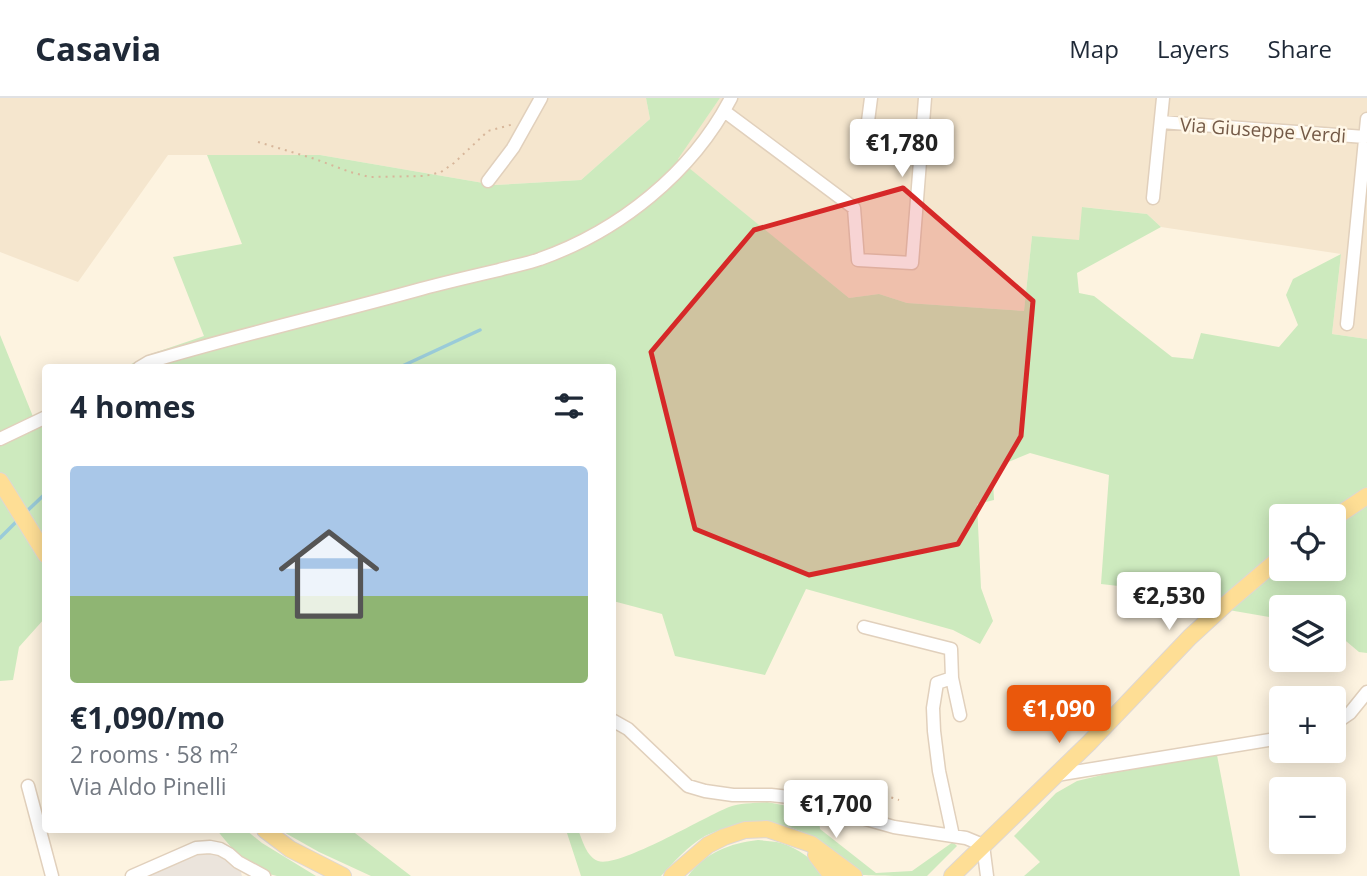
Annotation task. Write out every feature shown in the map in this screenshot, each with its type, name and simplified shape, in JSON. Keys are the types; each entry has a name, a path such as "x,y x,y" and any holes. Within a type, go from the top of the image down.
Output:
{"main road":[{"path":"0,481 42,549"},
{"path":"1346,510 1367,496"},
{"path":"952,876 1089,743 1189,637 1269,567"},
{"path":"671,876 694,856 724,836 745,830 767,829 811,844 853,876"},
{"path":"269,833 290,849 343,876"},
{"path":"802,841 821,859 832,876"},
{"path":"681,876 694,856"},
{"path":"939,876 971,858"},
{"path":"316,863 340,868 358,876"}],"street":[{"path":"488,181 513,148 541,98"},
{"path":"146,364 218,341 539,260 600,232 668,180 704,142 731,98"},
{"path":"867,129 871,98"},
{"path":"724,111 854,208 858,260 912,263 925,98"},
{"path":"1153,198 1163,98"},
{"path":"1348,324 1367,119"},
{"name":"Via Giuseppe Verdi","path":"1161,122 1365,137"},
{"path":"0,439 42,420"},
{"path":"864,627 951,649 952,678 960,715"},
{"path":"952,678 937,683 933,708 939,771 953,836"},
{"path":"1346,716 1367,692"},
{"path":"616,722 628,729 688,786 705,792 807,799 894,827 966,838 983,845 987,876"},
{"path":"1055,775 1269,740"},
{"path":"28,786 52,876"},
{"path":"132,876 196,848 210,847 220,849 264,876"}],"path":[{"path":"258,142 370,177 425,176 441,172 454,163 488,131 530,118"},
{"path":"871,781 877,787 877,792 873,797 865,797 861,786 871,781"},
{"path":"877,792 899,800"}],"highlighted area":[{"path":"903,188 1033,301 1021,436 958,544 809,575 695,529 651,352 754,230"}],"shaded area":[{"path":"0,98 646,98 650,119 581,180 495,185 320,155 168,155 78,282 0,252"},
{"path":"720,98 1367,98 1367,339 1332,334 1341,254 1161,227 1147,214 1083,207 1079,241 1032,236 1024,311 907,303 879,294 849,298 677,159"},
{"path":"210,847 238,862 242,876 132,876"}],"green space":[{"path":"646,98 720,98 678,159 849,298 879,294 907,303 1024,311 1032,236 1079,240 1082,207 1147,214 1161,227 1077,273 1079,293 1094,296 1172,357 1193,359 1201,333 1279,347 1298,325 1286,295 1293,279 1341,254 1332,334 1367,339 1367,653 1359,652 1346,641 1346,595 1269,595 1269,617 1159,598 1154,590 1101,584 1109,475 1030,453 1006,463 993,480 994,500 977,504 981,588 993,621 980,644 953,630 806,589 765,675 675,656 662,614 616,602 616,364 131,364 148,355 204,336 173,257 242,244 207,155 320,155 495,185 581,180 650,119"},
{"path":"0,335 34,419 42,414 42,621 19,647 13,680 0,681"},
{"path":"1217,755 1240,876 1024,876 1040,862 1014,836 1056,793 1077,781 1106,774"},
{"path":"767,802 818,812 820,829 876,873 912,871 953,842 957,846 927,876 863,875 825,845 800,831 774,824 747,823 705,836 687,849 661,876 581,876 567,833 579,833 591,856 598,861 609,861 642,850 729,807"},
{"path":"220,833 250,833 316,876 277,876 268,873 251,864"},
{"path":"285,833 355,833 411,876 371,876"},
{"path":"758,840 778,842 794,848 812,860 825,876 688,876 702,861 719,850"}],"waterway":[{"path":"407,364 480,330"},
{"path":"25,513 42,497"},
{"path":"0,538 19,519"}]}
